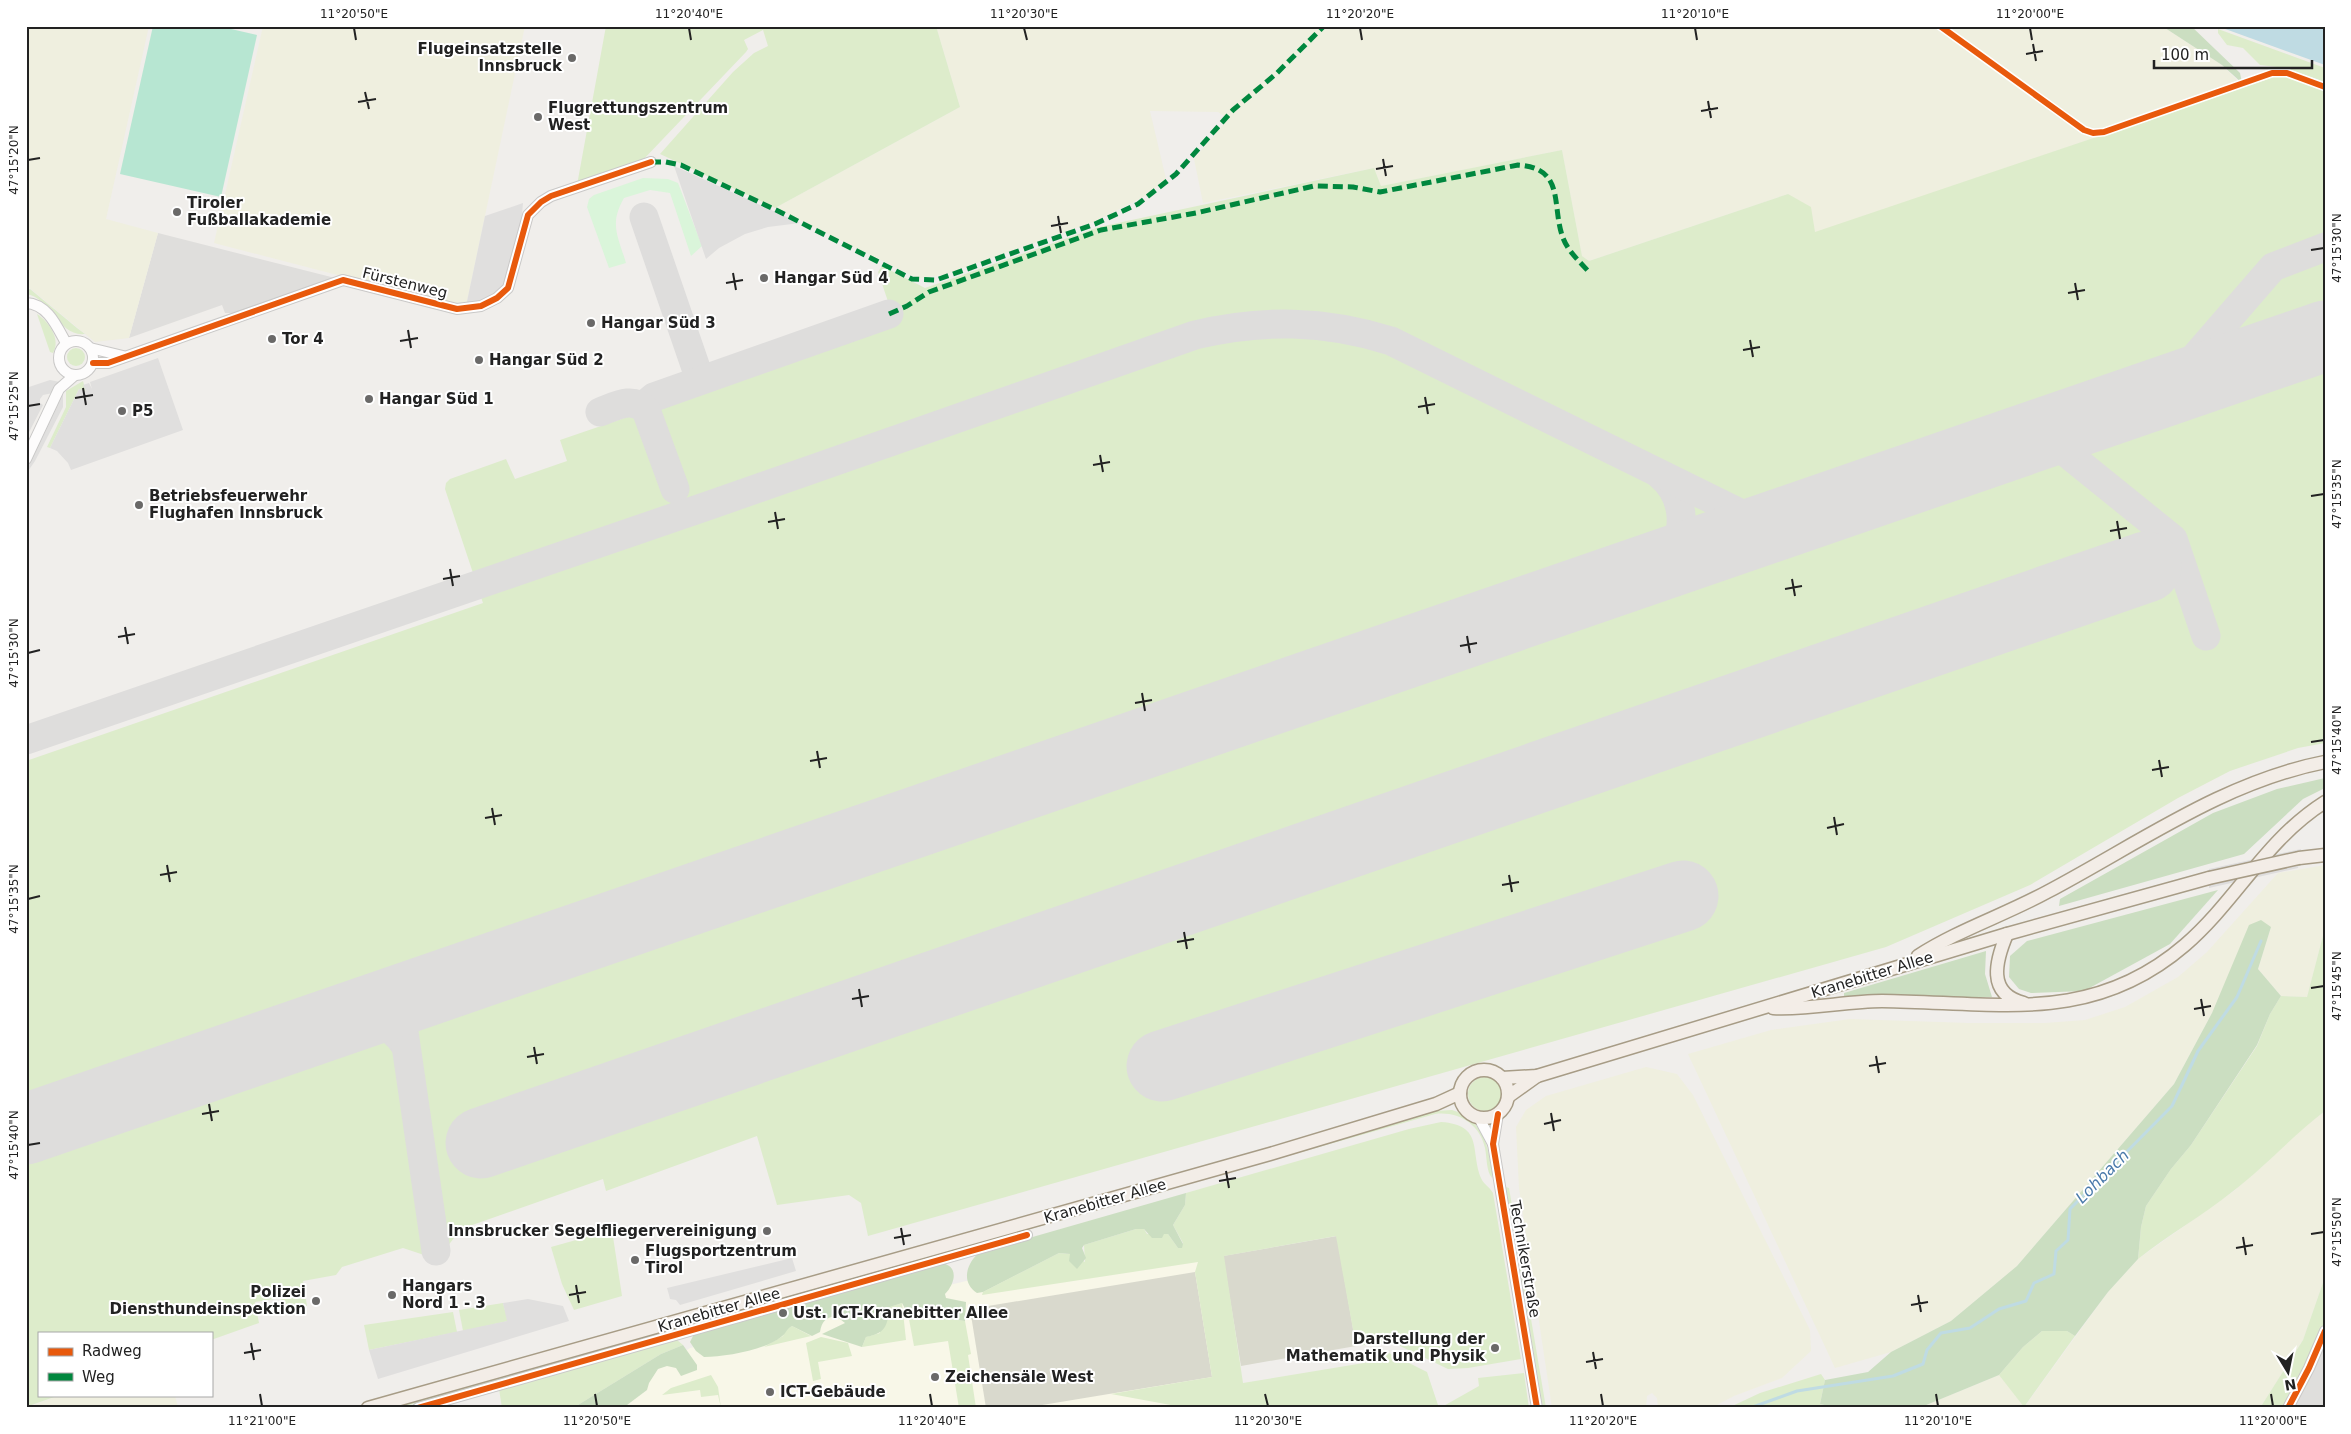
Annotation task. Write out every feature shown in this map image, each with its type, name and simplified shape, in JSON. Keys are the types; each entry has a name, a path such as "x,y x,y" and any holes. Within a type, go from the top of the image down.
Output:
{"main road":[{"path":"1905,964 1940,942 2022,906 2208,803 2262,780 2325,762"},
{"path":"1763,1008 1795,1009 1828,1004 1882,1001 1999,1007 2074,1000 2103,993 2132,981 2161,965 2206,925 2277,840 2325,802"},
{"name":"Kranebitter Allee","path":"1502,1078 1537,1076 1905,964 2209,878 2300,858 2325,855"},
{"path":"2008,934 1997,960 1999,980 2010,998 2032,1004"},
{"path":"1489,1071 1502,1078 1507,1086 1508,1096 1504,1109 1498,1114 1492,1117 1479,1118 1464,1108 1460,1092 1466,1079 1474,1073 1489,1071"},
{"name":"Kranebitter Allee","path":"1508,1096 1537,1076"},
{"name":"Kranebitter Allee","path":"368,1408 1138,1191 1436,1104 1460,1092"},
{"name":"Kranebitter Allee","path":"1436,1104 1464,1108"}],"street":[{"name":"Fürstenweg","path":"92,363 108,363 342,280 456,309 481,306 497,298 508,288 526,220 541,202 551,196 651,162"},
{"path":"26,303 38,306 47,312 66,343"},
{"path":"26,460 59,389 75,375 87,372 92,363 90,348 76,340 66,343 59,352 59,363 65,372 75,375"},
{"name":"Fürstenweg","path":"90,348 124,356"},
{"name":"Technikerstraße","path":"1493,1144 1498,1114"},
{"name":"Technikerstraße","path":"1479,1118 1493,1144 1537,1408"},
{"name":"Kranebitter Allee","path":"418,1408 1028,1235"},
{"path":"2288,1408 2325,1332"}],"shaded area":[{"path":"674,166 800,223 768,227 745,234 719,248 706,259"},
{"path":"523,203 521,225 504,286 496,295 466,306 485,216"},
{"path":"158,233 343,280 247,313 225,313 222,305 129,338"},
{"name":"P5","path":"158,358 183,430 71,470 68,463 57,451 50,448 79,389 86,391 83,385 89,383 92,389 90,382"},
{"path":"50,380 60,382 53,393 43,395 40,399 40,403 43,405 26,438 26,388"},
{"path":"63,393 63,407 35,461 26,474 26,467"},
{"path":"1337,1236 1356,1346 1241,1366 1223,1256"},
{"path":"1212,1246 1227,1386 1192,1408 597,1408 690,1348 966,1281"},
{"path":"792,1258 796,1271 680,1305 676,1300 670,1299 667,1288"},
{"path":"1195,1272 1212,1377 1024,1408 986,1408 970,1309"},
{"path":"528,1299 563,1306 569,1321 378,1379 369,1350 507,1321 503,1303"},
{"path":"2325,1331 2325,1408 2288,1408"}],"green space":[{"path":"26,26 149,26 106,219 158,233 129,338 95,342 26,285"},
{"path":"153,26 218,26 257,35 221,197 120,174"},
{"path":"263,26 525,26 466,306 457,306 214,243"},
{"path":"606,26 936,26 960,107 775,208 660,154 733,72 754,53 768,46 763,30 744,40 748,49 746,52 641,162 577,185"},
{"path":"936,26 2162,26 2222,65 2244,87 1815,233 1788,194 1589,261 1582,256 1562,150 1381,186 1374,168 1203,203 1194,159 1228,119 1218,112 1150,111 1166,179 1147,195 1096,221 943,275 921,278 911,275 775,208 960,107"},
{"path":"2162,26 2191,26 2240,73 2242,83 2222,65"},
{"path":"2218,29 2325,68 2325,82 2285,68 2260,65 2243,48 2227,45 2218,33"},
{"path":"2277,76 2293,77 2325,90 2325,743 2298,748 2230,771 2178,798 2030,885 1886,947 868,1236 861,1203 849,1195 777,1205 757,1136 606,1191 603,1179 461,1229 447,1247 424,1255 403,1248 342,1267 336,1275 303,1281 307,1306 290,1309 289,1304 283,1305 281,1298 255,1302 259,1323 212,1340 212,1332 38,1332 38,1396 57,1396 26,1407 26,761 483,603 445,489 446,483 450,479 506,459 515,479 567,461 560,440 896,325 878,272 882,266 925,288 1099,227 1374,168 1381,186 1562,150 1582,256 1589,261 1788,194 1811,207 1815,232"},
{"path":"643,178 668,179 678,183 702,246 691,256 670,193 650,190 624,198 619,207 616,230 626,263 609,268 587,207 589,199 594,195"},
{"path":"30,289 85,334 68,330 42,302 26,294 26,290"},
{"path":"37,314 46,322 55,337 56,342 53,353 50,352"},
{"path":"76,348 82,351 85,357 82,363 76,366 70,363 67,357 70,351"},
{"path":"83,381 86,392 79,389 50,448 47,447 66,407 66,391"},
{"path":"2325,778 2325,788 2303,799 2244,854 2059,906 2060,899 2213,813 2277,789"},
{"path":"2325,865 2325,928 2307,997 2281,996 2258,969 2271,927 2212,1013 2174,1084 2017,1266 1951,1321 1891,1352 1835,1368 1688,1054 1771,1030 1850,1019 1969,1023 2045,1023 2085,1020 2125,1007 2178,977 2207,952 2278,873"},
{"path":"2218,890 2170,944 2084,991 2031,993 2019,989 2009,977 2010,956 2027,941"},
{"path":"2261,920 2271,927 2258,969 2281,996 2270,1014 2257,1045 2191,1145 2171,1169 2146,1206 2141,1227 2138,1259 2108,1292 2075,1336 2067,1331 2042,1331 2023,1347 1999,1375 1919,1408 1837,1408 1820,1404 1825,1380 1868,1372 1891,1352 1951,1321 2017,1266 2174,1084 2212,1013 2249,925"},
{"path":"2325,928 2325,1111 2232,1192 2138,1259 2141,1227 2146,1206 2171,1169 2191,1145 2257,1046 2270,1014 2281,996 2307,997"},
{"path":"1986,951 1985,974 1992,997 1844,997 1844,993"},
{"path":"1646,1067 1677,1074 1693,1095 1810,1330 1811,1351 1782,1378 1734,1396 1711,1408 1658,1408 1657,1398 1652,1393 1647,1396 1646,1408 1552,1408 1519,1188 1516,1127 1526,1110 1546,1096"},
{"path":"1485,1077 1492,1078 1497,1082 1501,1087 1501,1101 1497,1106 1492,1110 1485,1111 1478,1110 1473,1106 1469,1101 1468,1094 1469,1087 1473,1082 1478,1078"},
{"path":"1452,1110 1461,1113 1479,1129 1486,1143 1492,1169 1492,1178 1488,1168 1485,1148 1478,1132 1473,1126 1460,1117 1435,1114 446,1395 399,1408 387,1408 1435,1111"},
{"path":"2325,1111 2325,1277 2303,1340 2260,1408 1919,1408 1999,1375 2025,1406 2108,1292 2138,1259 2234,1191 2294,1135"},
{"path":"1441,1122 1455,1124 1464,1128 1470,1134 1481,1178 1493,1193 1521,1359 1468,1368 1448,1369 1388,1342 1356,1346 1336,1236 1224,1256 1243,1383 1376,1361 1377,1355 1389,1353 1427,1372 1439,1408 1187,1408 1111,1394 1212,1377 1195,1272 1198,1262 982,1295 983,1292 1059,1253 1070,1254 1085,1262 1084,1245 1136,1229 1144,1229 1147,1234 1168,1234 1178,1248 1181,1248 1183,1243 1173,1225 1185,1205 1186,1193 1409,1129"},
{"path":"1506,1187 1509,1188 1546,1408 1543,1408"},
{"path":"1186,1193 1185,1205 1173,1225 1183,1244 1182,1248 1178,1248 1168,1234 1164,1234 1162,1238 1152,1238 1144,1229 1136,1229 1084,1245 1082,1248 1086,1258 1077,1269 1069,1261 1070,1254 1059,1253 983,1292 977,1293 968,1283 967,1272 969,1266 980,1252"},
{"path":"612,1230 622,1296 574,1310 562,1284 551,1247"},
{"path":"940,1263 951,1267 953,1271 953,1280 945,1294 946,1298 966,1302 965,1321 908,1314 902,1303 881,1310 888,1318 885,1326 878,1333 866,1337 862,1347 822,1334 845,1323 836,1316 825,1321 820,1332 812,1336 792,1326 783,1336 765,1346 723,1356 704,1357 696,1351 690,1342 694,1334"},
{"path":"2325,1277 2325,1331 2288,1408 2260,1408 2303,1340"},
{"path":"503,1303 508,1321 463,1331 459,1310"},
{"path":"902,1303 906,1340 862,1347 866,1337 880,1333 880,1310"},
{"path":"453,1312 457,1332 369,1350 364,1325"},
{"path":"908,1314 965,1321 971,1354 968,1355 976,1408 959,1408 948,1341 914,1346"},
{"path":"792,1326 811,1336 764,1347 783,1336 786,1329"},
{"path":"2042,1331 2067,1331 2075,1336 2024,1407 1999,1375 2023,1347"},
{"path":"821,1337 848,1343 852,1356 818,1362 821,1379 813,1381 806,1343"},
{"path":"677,1340 683,1345 661,1354 573,1408 502,1408 499,1389"},
{"path":"683,1345 697,1365 697,1370 681,1376 676,1368 667,1366 658,1369 647,1390 627,1405 618,1408 573,1408 661,1354"},
{"path":"1524,1373 1529,1408 1440,1408 1479,1386 1478,1378"},
{"path":"1821,1374 1825,1380 1820,1404 1837,1408 1728,1408 1760,1393"},
{"path":"711,1375 718,1387 721,1408 718,1395 701,1397 700,1390 662,1395 671,1388"},
{"path":"57,1396 175,1396 178,1408 26,1408"}],"water":[{"path":"2217,26 2325,26 2325,65"}],"pier":[{"path":"2301,849 2298,868 2209,888 2209,869"}],"waterway":[{"name":"Lohbach","path":"1750,1408 1797,1391 1893,1376 1923,1364 1927,1350 1941,1333 1970,1328 1999,1309 2026,1301 2034,1283 2054,1274 2056,1251 2068,1240 2070,1209 2172,1106 2198,1051 2237,997 2261,941"}],"taxiway":[{"path":"644,217 696,368"},
{"path":"2155,396 2175,380 2273,267 2325,247"},
{"path":"646,410 648,402 654,397 889,314"},
{"path":"26,740 713,504 1195,335 1245,326 1269,324 1318,326 1342,329 1391,341 1756,521 1773,524 1798,519"},
{"path":"600,412 618,405 630,403 641,406 646,410 675,489"},
{"path":"2043,434 2173,539 2206,636"},
{"path":"1642,573 1660,563 1671,552 1677,541 1680,529 1681,517 1675,494 1659,474"},
{"path":"436,1251 404,1032 407,1017 414,1005 437,988"},
{"path":"334,1023 355,1020 374,1021 390,1029 405,1045"}],"runway":[{"path":"26,1129 2325,336"},
{"path":"481,1143 2146,567"},
{"path":"1162,1066 1683,896"}],"marked path":[{"path":"651,162 681,165 776,210 912,279 936,280 1095,224 1138,204 1176,174 1233,110 1277,73 1324,26"},
{"path":"889,314 907,306 929,292 1101,230 1196,213 1314,186 1353,187 1380,192 1518,165 1533,168 1544,173 1550,181 1554,191 1565,243 1589,272"}],"cycle path":[{"path":"1940,26 2084,130 2093,133 2104,132 2272,73 2287,73 2325,87"},
{"path":"93,363 108,363 343,280 457,309 481,306 497,298 508,288 528,215 541,202 551,196 651,162"},
{"path":"1498,1114 1493,1144 1537,1408"},
{"path":"418,1408 1027,1235"},
{"path":"2288,1408 2309,1368 2325,1331"}],"place":[{"name":"Flugeinsatzstelle Innsbruck","path":"572,58"},
{"name":"Flugrettungszentrum West","path":"538,117"},
{"name":"Tiroler Fußballakademie","path":"177,212"},
{"name":"Hangar Süd 4","path":"764,278"},
{"name":"Hangar Süd 3","path":"591,323"},
{"name":"Tor 4","path":"272,339"},
{"name":"Hangar Süd 2","path":"479,360"},
{"name":"Hangar Süd 1","path":"369,399"},
{"name":"P5","path":"122,411"},
{"name":"Betriebsfeuerwehr Flughafen Innsbruck","path":"139,505"},
{"name":"Innsbrucker Segelfliegervereinigung","path":"767,1231"},
{"name":"Flugsportzentrum Tirol","path":"635,1260"},
{"name":"Hangars Nord 1 - 3","path":"392,1295"},
{"name":"Polizei Diensthundeinspektion","path":"316,1301"},
{"name":"Ust. ICT-Kranebitter Allee","path":"783,1313"},
{"name":"Darstellung der Mathematik und Physik","path":"1495,1348"},
{"name":"Zeichensäle West","path":"935,1377"},
{"name":"ICT-Gebäude","path":"770,1392"}]}
